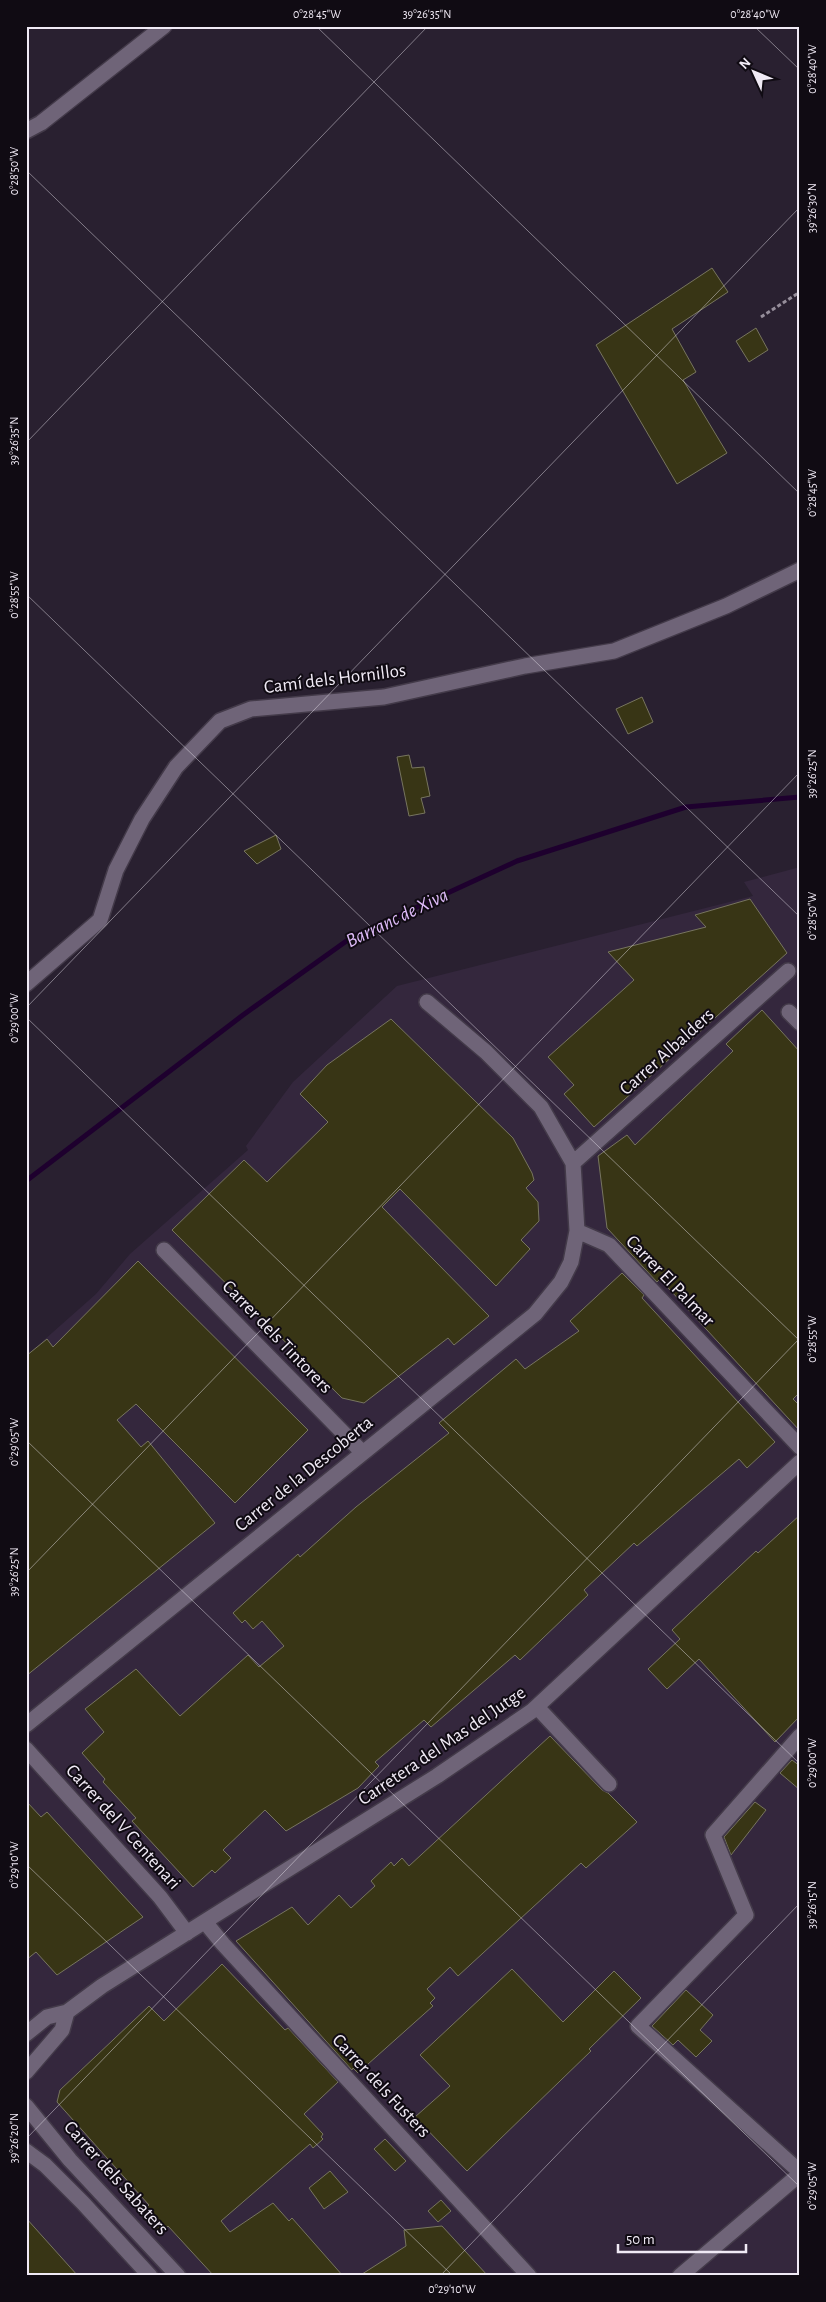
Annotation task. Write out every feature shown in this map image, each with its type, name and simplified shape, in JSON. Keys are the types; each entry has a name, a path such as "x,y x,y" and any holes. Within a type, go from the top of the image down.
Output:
{"street":[{"path":"26,131 41,124 164,26"},
{"name":"Camí dels Hornillos","path":"26,984 100,920 116,870 142,819 176,767 220,721 251,709 384,697 525,666 614,651 726,606 800,570"},
{"name":"Carrer Albalders","path":"573,1163 788,971"},
{"path":"427,1002 486,1052 541,1108 573,1163 577,1231"},
{"path":"789,1012 800,1023"},
{"name":"Carrer El Palmar","path":"577,1231 608,1245 800,1447"},
{"name":"Carrer de la Descoberta","path":"26,1725 535,1314 561,1282 571,1262 577,1231"},
{"name":"Carrer dels Tintorers","path":"164,1250 362,1452"},
{"name":"Carretera del Mas del Jutge","path":"26,2034 47,2017 67,2012 102,1986 438,1776 537,1707 799,1464"},
{"path":"537,1707 609,1784"},
{"path":"680,2276 800,2173 638,2026 746,1915 713,1835 800,1736"},
{"name":"Carrer del V Centenari","path":"26,1749 160,1897 187,1934"},
{"name":"Carrer dels Fusters","path":"205,1922 230,1952 529,2276"},
{"path":"26,2072 62,2030 67,2012"},
{"name":"Carrer dels Sabaters","path":"26,2106 59,2147 178,2276"},
{"path":"26,2151 45,2165 83,2203 150,2276"}],"path":[{"path":"761,317 800,292"}],"shaded area":[{"path":"800,867 800,2276 26,2276 26,1356 96,1294 130,1254 248,1150 246,1146 293,1082 397,986 753,896 744,882"}],"building":[{"path":"712,268 728,292 672,329 696,372 683,380 727,453 677,484 596,345"},
{"path":"756,328 768,350 749,362 736,341"},
{"path":"642,697 653,722 628,734 616,709"},
{"path":"409,755 412,768 424,767 430,796 421,798 425,813 409,816 397,757"},
{"path":"276,835 281,849 257,864 244,851"},
{"path":"750,899 787,953 594,1127 564,1094 574,1085 548,1057 634,980 608,952 706,927 695,915"},
{"path":"762,1010 800,1052 800,1392 793,1399 800,1406 800,1431 660,1279 657,1282 607,1228 598,1156 627,1135 635,1145 733,1051 726,1044"},
{"path":"391,1019 513,1138 532,1173 534,1180 526,1188 538,1202 539,1221 521,1240 530,1249 496,1286 400,1189 382,1207 489,1316 454,1345 448,1338 364,1403 342,1398 172,1230 244,1160 267,1182 328,1122 300,1094 327,1065"},
{"path":"138,1261 308,1430 235,1503 136,1404 117,1420 141,1447 148,1441 215,1523 26,1676 26,1356 47,1339 53,1347"},
{"path":"622,1273 644,1295 642,1298 775,1442 747,1468 739,1459 637,1546 634,1543 584,1590 588,1595 520,1660 515,1655 431,1727 424,1720 375,1762 379,1766 358,1788 286,1831 265,1810 223,1850 231,1858 215,1873 212,1870 193,1887 132,1821 136,1818 103,1782 105,1779 82,1753 104,1732 85,1709 136,1669 180,1716 248,1655 259,1667 284,1646 262,1621 253,1629 245,1620 242,1623 233,1613 298,1554 300,1557 356,1507 449,1433 439,1423 516,1359 525,1369 579,1331 570,1321"},
{"path":"800,1515 800,1716 775,1742 699,1659 667,1689 648,1669 680,1639 672,1630 756,1551 758,1553"},
{"path":"550,1736 602,1790 608,1793 637,1822 586,1868 581,1863 458,1976 450,1967 427,1989 435,1998 430,2003 433,2006 358,2073 353,2068 352,2070 236,1941 292,1907 308,1925 339,1895 351,1908 375,1886 371,1881 391,1862 394,1866 402,1858 409,1866"},
{"path":"792,1760 800,1766 800,1790 780,1773"},
{"path":"26,1801 41,1817 47,1812 143,1917 57,1975 36,1952 26,1960"},
{"path":"755,1802 766,1810 731,1855 724,1837"},
{"path":"222,1964 285,2030 288,2028 338,2082 304,2114 323,2134 321,2137 323,2139 313,2148 310,2144 221,2221 230,2232 273,2203 289,2221 292,2218 343,2276 214,2276 168,2226 159,2234 140,2214 149,2205 57,2102 60,2090 149,2006 164,2021"},
{"path":"512,1969 563,2022 614,1971 641,1998 589,2049 591,2051 467,2171 415,2117 450,2086 420,2055"},
{"path":"686,1990 713,2015 700,2030 712,2041 696,2057 678,2040 673,2045 652,2026"},
{"path":"385,2139 406,2161 395,2171 374,2149"},
{"path":"330,2171 348,2192 324,2209 309,2188"},
{"path":"441,2200 451,2211 438,2222 428,2211"},
{"path":"26,2218 78,2276 26,2276"},
{"path":"442,2226 488,2276 359,2276 406,2246 404,2230"}],"waterway":[{"name":"Barranc de Xiva","path":"26,1181 243,1015 352,937 517,861 686,807 800,797"}]}
